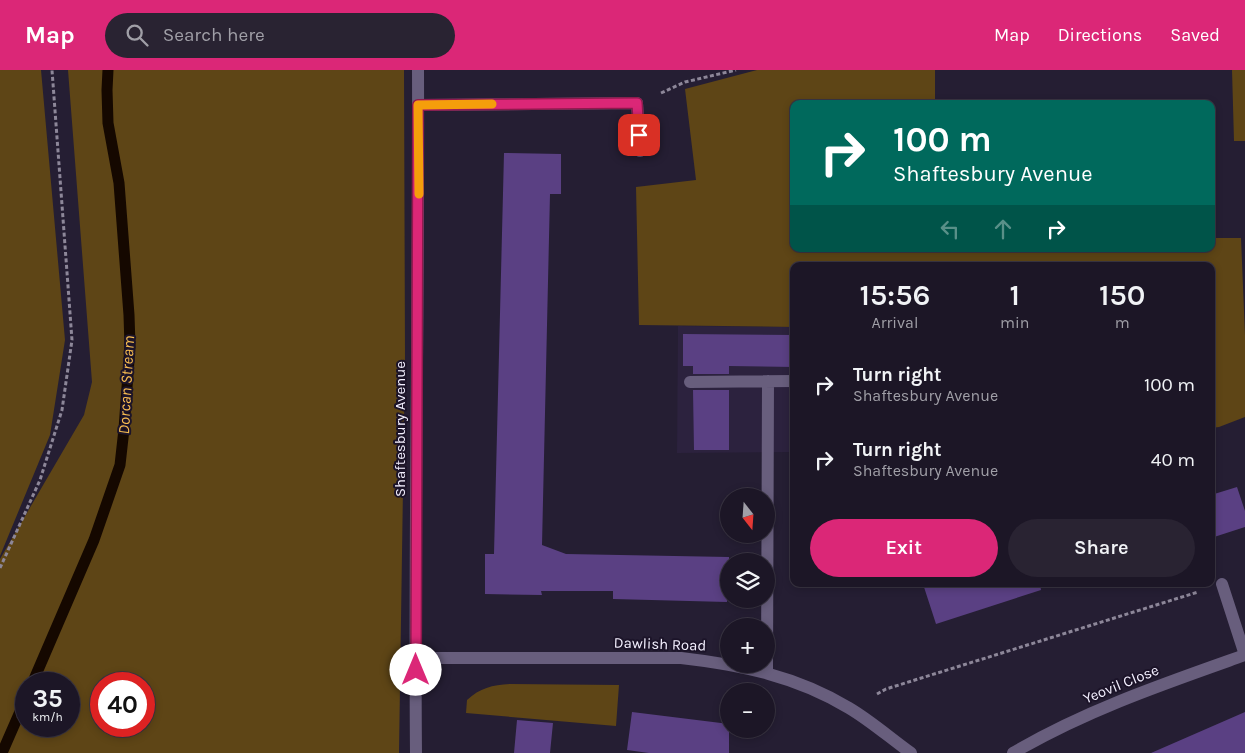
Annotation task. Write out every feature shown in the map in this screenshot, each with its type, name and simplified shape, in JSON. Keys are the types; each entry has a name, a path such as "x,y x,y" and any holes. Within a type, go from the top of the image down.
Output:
{"street":[{"name":"Shaftesbury Avenue","path":"416,753 418,70"},
{"path":"418,105 637,103 640,151"},
{"path":"767,618 768,381"},
{"path":"690,382 790,381"},
{"name":"Yeovil Close","path":"1014,753 1077,720 1148,689 1245,655 1222,584"},
{"name":"Dawlish Road","path":"416,658 681,658 720,663"},
{"name":"Dawlish Road","path":"770,673 832,698 857,713 910,753"}],"path":[{"path":"0,568 40,480 62,410 72,340 52,70"},
{"path":"637,103 685,82 736,70"},
{"path":"1215,586 1222,584"},
{"path":"857,713 871,698 886,690 1212,587"}],"shaded area":[{"path":"0,70 41,70 65,340 50,435 0,556"},
{"path":"68,70 404,70 405,355 399,753 0,753 0,559 84,415 92,382"},
{"path":"757,70 935,70 935,100 790,100 790,252 1215,252 1215,238 1241,238 1245,335 1245,417 1215,428 1215,262 790,262 790,327 639,325 636,187 696,180 685,89"},
{"path":"1232,70 1245,70 1245,141 1234,141"},
{"path":"678,326 790,327 790,452 677,453"},
{"path":"510,684 619,685 616,726 466,713 467,700 477,693 492,686"}],"building":[{"path":"504,153 561,154 561,194 550,194 542,545 566,554 720,557 720,602 613,599 613,591 541,591 542,595 485,594 485,554 494,554"},
{"path":"683,334 790,335 790,367 729,366 729,374 693,374 693,366 683,366"},
{"path":"693,390 729,390 729,450 694,450"},
{"path":"1237,487 1245,511 1245,527 1215,537 1215,494"},
{"path":"924,587 1040,587 1041,590 936,624"},
{"path":"632,712 720,723 720,738 729,738 729,753 649,753 627,750"},
{"path":"1245,712 1245,753 1151,753"},
{"path":"517,720 553,723 550,753 514,753"}],"waterway":[{"name":"Dorcan Stream","path":"37,672 94,540 120,465 130,346 119,183 108,123 108,70"},
{"name":"Dorcan Stream","path":"2,753 15,723"}],"slow traffic":[{"path":"419,194 418,105 492,104"}],"route":[{"path":"416,670 418,105 637,103 639,135"}]}
